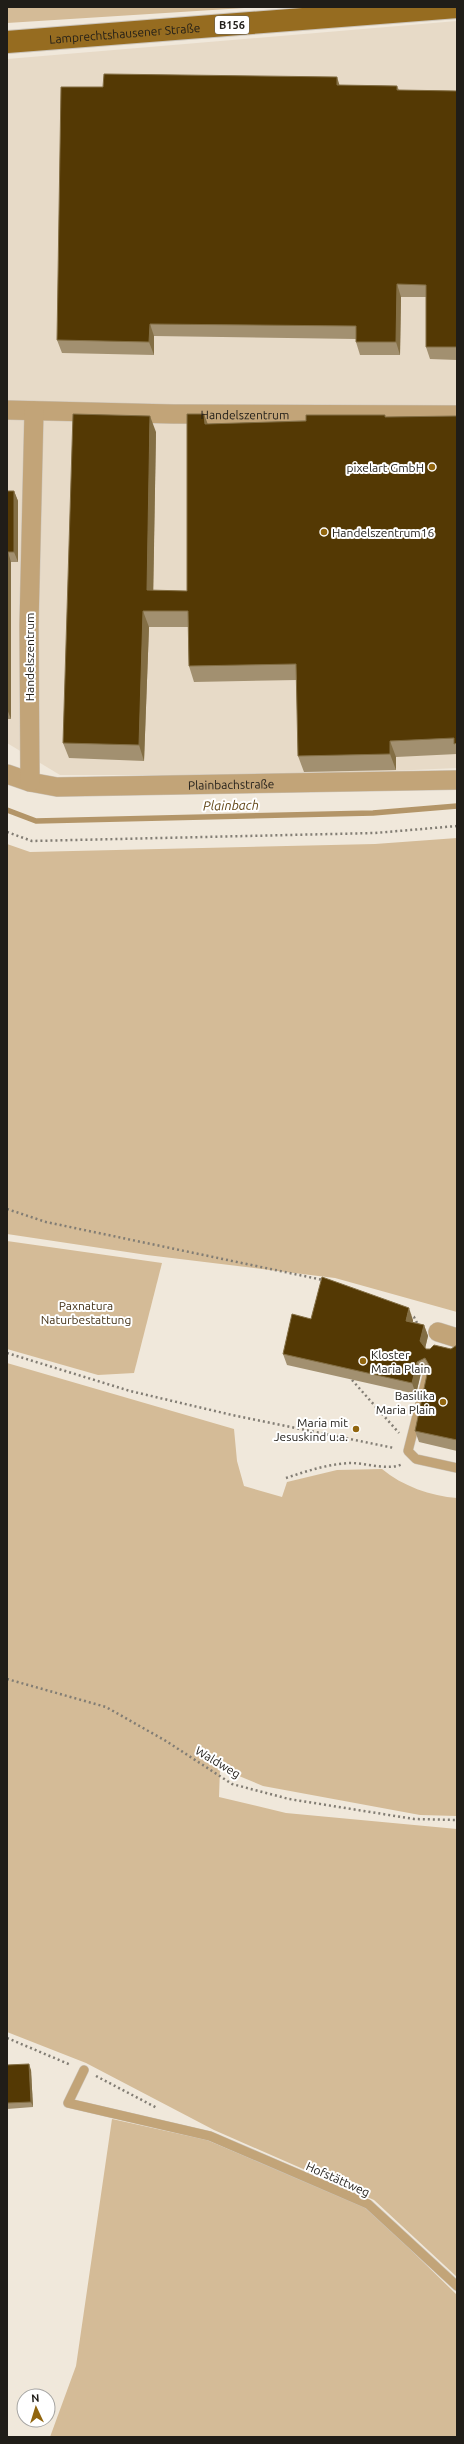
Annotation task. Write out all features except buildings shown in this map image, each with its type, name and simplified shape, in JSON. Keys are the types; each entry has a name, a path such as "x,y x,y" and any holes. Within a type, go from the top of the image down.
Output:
{"main road":[{"name":"Lamprechtshausener Straße","path":"7,42 457,7"}],"street":[{"name":"Handelszentrum","path":"7,410 173,414 457,415"},
{"name":"Handelszentrum","path":"30,782 29,624 34,411"},
{"name":"Plainbachstraße","path":"7,774 30,782 64,787 457,780"},
{"path":"436,1337 457,1338"}],"lane":[{"path":"427,1375 409,1448 416,1460 457,1468"},
{"name":"Hofstättweg","path":"84,2070 68,2103 210,2136 368,2204 457,2286"}],"path":[{"path":"7,832 32,841 375,833 457,826"},
{"path":"7,1208 46,1222 331,1282"},
{"path":"407,1314 414,1317 417,1325 436,1337"},
{"path":"7,1353 130,1391 232,1415 409,1448"},
{"path":"352,1380 409,1448"},
{"path":"286,1478 336,1464 366,1464 394,1468 416,1460"},
{"name":"Waldweg","path":"7,1679 106,1708 166,1741 232,1784 289,1799 406,1818 457,1820"},
{"path":"7,2038 84,2070 161,2110"}],"shaded area":[{"path":"457,21 457,768 302,775 60,775 7,743 7,59"}],"green space":[{"path":"7,7 260,7 7,23"},
{"path":"457,838 457,1312 335,1278 147,1255 7,1234 7,844 30,852 375,844"},
{"name":"Paxnatura Naturbestattung","path":"7,1241 162,1263 134,1373 98,1375 7,1349"},
{"path":"7,1363 234,1429 237,1461 244,1486 282,1497 287,1482 337,1470 382,1469 398,1480 417,1489 437,1495 457,1498 457,1816 420,1815 263,1786 220,1768 219,1797 286,1813 457,1829 457,2277 374,2200 214,2130 86,2063 7,2032"},
{"path":"112,2119 207,2140 368,2208 457,2295 457,2437 50,2437 53,2428 56,2428 56,2421 76,2366"}],"waterway":[{"name":"Plainbach","path":"7,810 36,821 373,813 457,806"}],"place":[{"name":"pixelart GmbH","path":"432,467"},
{"name":"Handelszentrum16","path":"324,532"},
{"name":"Kloster Maria Plain","path":"363,1361"},
{"name":"Basilika Maria Plain","path":"443,1402"},
{"name":"Maria mit Jesuskind u.a.","path":"356,1429"}]}
